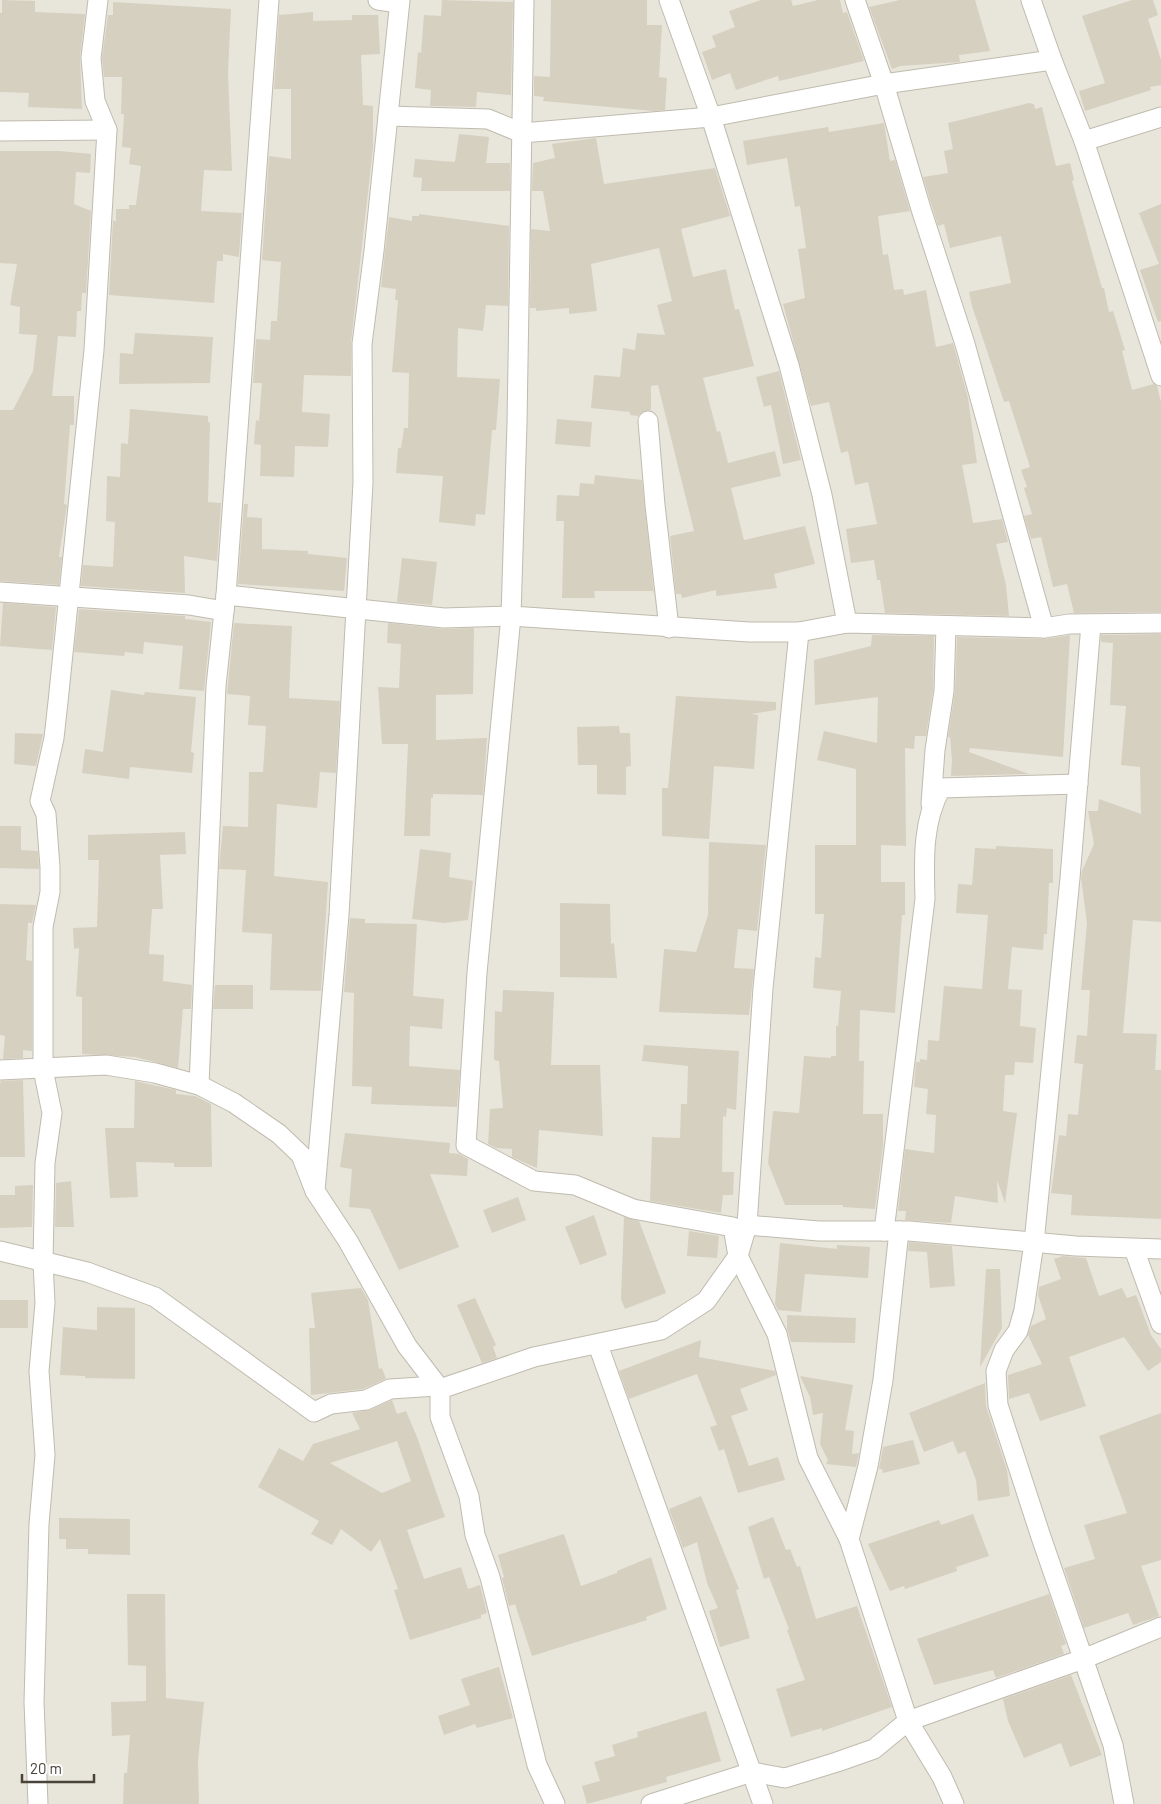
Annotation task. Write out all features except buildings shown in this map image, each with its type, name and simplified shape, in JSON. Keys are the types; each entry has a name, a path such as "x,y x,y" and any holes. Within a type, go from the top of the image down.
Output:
{"street":[{"path":"38,1804 34,1702 39,1524 45,1455 39,1371 45,1302 43,1262 45,1163 52,1113 43,1069 43,927 50,892 50,867 46,814 40,800 54,738 94,350 107,130 94,101 91,58 98,0"},
{"path":"199,1085 216,686 225,603 269,0"},
{"path":"314,1191 340,914 363,483 362,344 399,1 378,0"},
{"path":"524,0 511,616 477,973 466,1145 534,1181 575,1185 633,1209 733,1227 738,1256 777,1334 808,1458 849,1538 908,1720 942,1778 954,1804"},
{"path":"669,0 711,117 789,365 822,495 847,623"},
{"path":"855,0 884,84 921,209 965,344 1044,628"},
{"path":"1031,0 1084,141 1161,376"},
{"path":"388,116 488,119 522,132 711,117 884,84 1052,60"},
{"path":"1084,141 1161,117"},
{"path":"0,131 107,130"},
{"path":"648,421 655,505 669,628"},
{"path":"0,592 189,605 225,603 356,607 444,618 511,616 669,628 799,632 847,623 1044,628 1091,624 1161,624"},
{"path":"1091,624 1078,784 1034,1243 1018,1331 1004,1350 996,1371 998,1405 1113,1745 1124,1804"},
{"path":"849,1538 868,1466 883,1380 892,1231 925,899 924,852 931,805 935,750 944,691 946,626"},
{"path":"0,1252 120,1283 155,1297 314,1412 331,1404 366,1400 390,1389 439,1388 534,1357 598,1346 661,1330 706,1301 738,1256 747,1225 763,988 799,632"},
{"path":"931,805 941,788 1078,784"},
{"path":"0,1070 106,1065 155,1073 199,1085 234,1103 278,1134 301,1155 314,1191 348,1241 407,1346 439,1388 440,1417 469,1496 475,1535 490,1577 537,1766 555,1804"},
{"path":"747,1225 819,1231 892,1231 1034,1243 1161,1249"},
{"path":"1134,1249 1161,1324"},
{"path":"598,1346 763,1804"},
{"path":"650,1804 752,1772 785,1778 874,1749 908,1720 1083,1659 1161,1627"}],"shaded area":[{"path":"0,0 1161,0 1161,1804 0,1804"}]}
